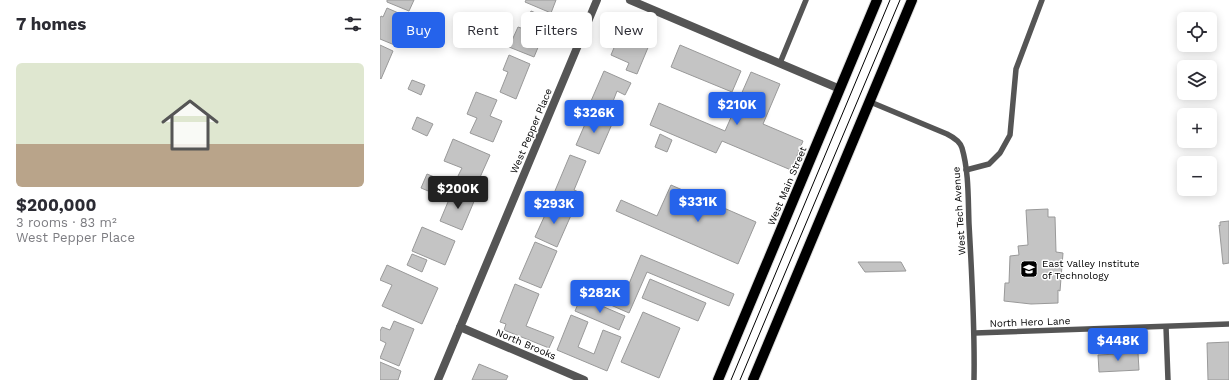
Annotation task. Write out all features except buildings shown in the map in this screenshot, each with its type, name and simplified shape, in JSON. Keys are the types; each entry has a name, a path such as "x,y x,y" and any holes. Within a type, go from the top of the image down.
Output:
{"main road":[{"name":"West Main Street","path":"718,380 877,0"},
{"path":"752,380 868,101 912,0"}],"street":[{"name":"West Pepper Place","path":"438,380 597,0"},
{"path":"630,0 840,89"},
{"name":"North Brooks","path":"460,327 584,380"}],"lane":[{"path":"780,63 806,0"},
{"path":"966,170 989,164 1000,153 1010,135 1016,68 1042,0"},
{"name":"West Tech Avenue","path":"868,101 947,134 956,139 962,146 966,170 975,333 974,380"},
{"name":"North Hero Lane","path":"975,333 1229,324"},
{"path":"1166,327 1168,380"}],"tram line":[{"path":"731,380 890,0"},
{"path":"740,380 900,0"}],"place":[{"name":"East Valley Institute of Technology","path":"1029,269"}]}
